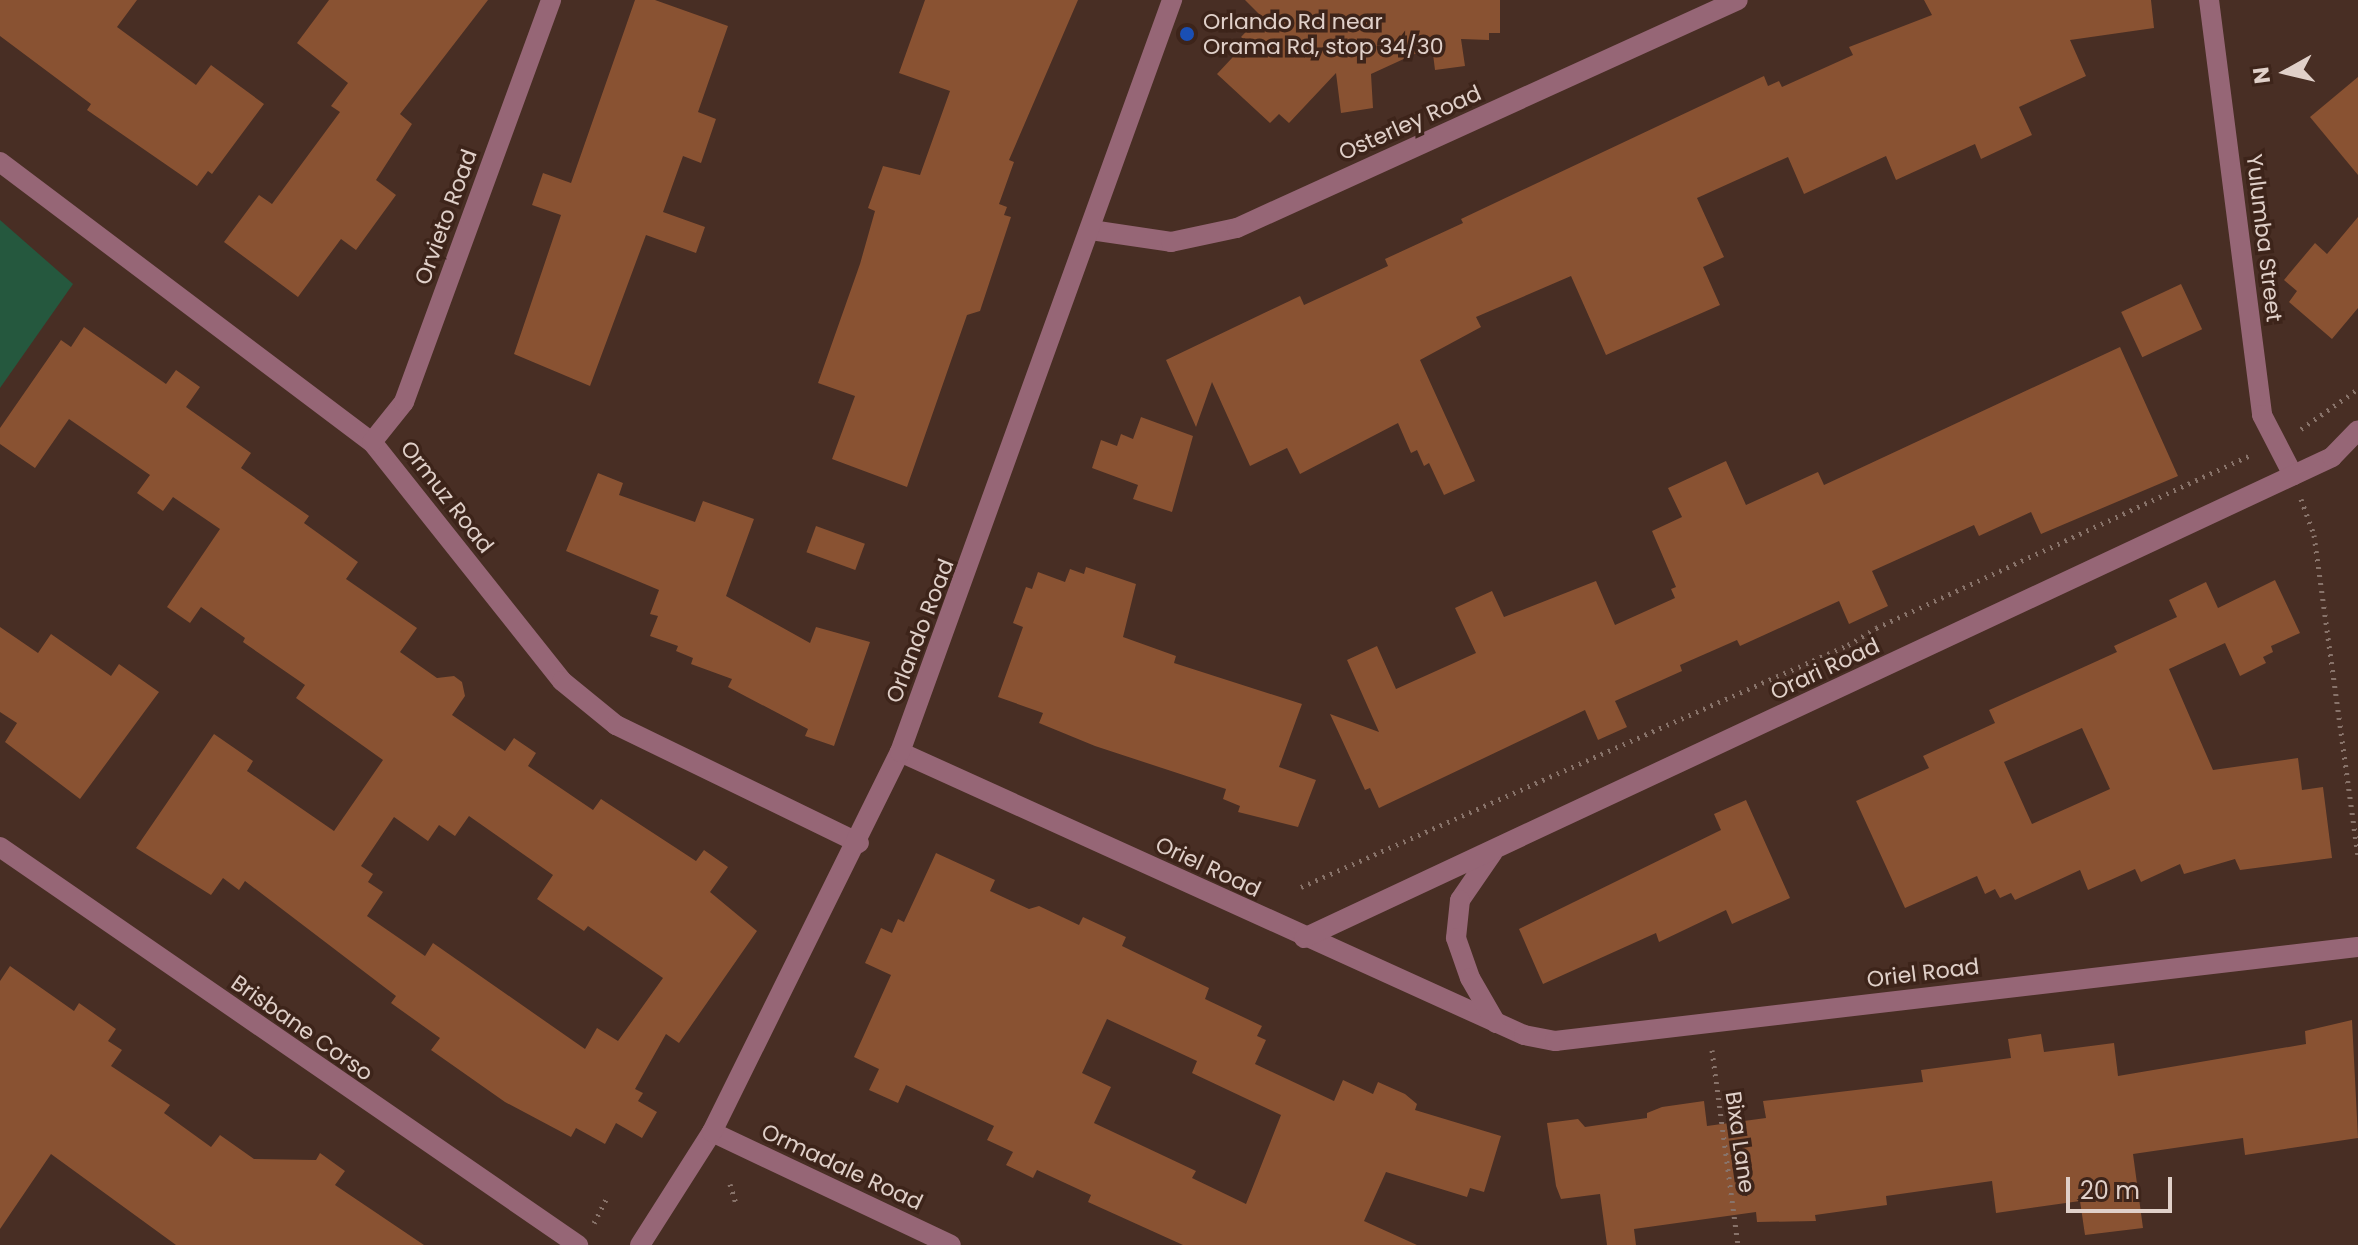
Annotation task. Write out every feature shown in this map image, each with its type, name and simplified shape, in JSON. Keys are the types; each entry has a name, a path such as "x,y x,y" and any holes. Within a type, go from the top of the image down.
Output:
{"street":[{"name":"Orvieto Road","path":"372,442 404,402 551,0"},
{"name":"Orlando Road","path":"640,1245 712,1132 859,843 900,752 1172,0"},
{"name":"Osterley Road","path":"1091,230 1171,242 1237,228 1738,0"},
{"name":"Yulumba Street","path":"2209,0 2262,415 2293,475"},
{"name":"Ormuz Road","path":"0,162 372,442 562,681 616,725 859,843"},
{"name":"Orari Road","path":"1304,938 2332,457 2358,430"},
{"name":"Oriel Road","path":"900,752 1496,1023 1555,1041 2358,947"},
{"name":"Brisbane Corso","path":"0,847 578,1245"},
{"path":"1493,852 1460,900 1456,938 1470,978 1496,1023"},
{"name":"Ormadale Road","path":"712,1132 951,1245"}],"path":[{"path":"2316,420 2358,389"},
{"path":"1301,887 1848,645 1876,628 2251,455"},
{"path":"2302,501 2314,535 2358,855"},
{"name":"Bixa Lane","path":"1711,1044 1738,1245"},
{"path":"730,1184 736,1204"},
{"path":"599,1211 608,1195"}],"green space":[{"path":"0,220 73,284 0,388"}],"building":[{"path":"0,0 137,0 117,27 196,85 211,65 264,104 212,174 208,171 197,186 87,110 91,104 0,36"},
{"path":"329,0 488,0 400,114 412,124 376,180 396,195 356,250 341,239 298,297 224,242 259,195 272,204 340,112 331,106 348,83 297,43"},
{"path":"635,0 655,0 728,26 698,112 716,119 701,163 683,156 663,212 705,227 696,253 646,235 590,386 514,354 561,215 532,205 543,173 571,183"},
{"path":"925,0 1078,0 1009,160 1014,162 999,204 1007,207 1004,215 1011,217 980,311 967,315 907,487 832,459 855,396 818,383 860,264 875,211 868,208 883,166 920,175 950,91 899,73"},
{"path":"1245,0 1500,0 1500,33 1489,33 1489,40 1461,39 1465,66 1435,70 1432,46 1371,74 1373,108 1341,113 1336,73 1289,123 1279,114 1270,123 1217,74 1247,42 1241,37 1261,16"},
{"path":"1924,0 2151,0 2154,28 2070,40 2086,76 2019,107 2032,135 1981,159 1975,144 1896,180 1886,156 1804,194 1788,157 1697,198 1724,257 1703,267 1720,305 1606,355 1571,276 1476,317 1481,327 1420,360 1475,481 1444,495 1429,463 1424,466 1417,450 1411,453 1398,423 1300,474 1287,448 1250,466 1212,382 1196,427 1166,360 1300,296 1304,305 1388,266 1385,259 1463,223 1461,219 1764,76 1768,86 1779,81 1782,87 1853,55 1849,47 1932,15"},
{"path":"2358,77 2358,175 2310,117"},
{"path":"2358,217 2358,308 2332,339 2289,302 2297,291 2284,280 2315,243 2327,254"},
{"path":"2181,284 2202,329 2142,357 2121,312"},
{"path":"84,327 166,384 176,370 200,387 186,407 251,453 241,468 309,516 304,523 358,562 346,579 417,628 400,652 437,678 454,676 462,682 465,696 452,715 505,751 514,738 536,753 528,766 593,810 601,799 696,861 704,850 728,867 710,892 757,931 679,1043 666,1034 635,1089 643,1093 638,1101 657,1112 642,1138 616,1123 605,1144 576,1128 571,1137 505,1102 431,1050 440,1038 391,1003 396,996 245,881 239,890 223,878 211,895 136,848 214,734 253,761 247,771 334,831 383,760 296,698 305,685 243,642 245,638 201,607 190,623 167,607 220,529 173,497 163,511 137,493 150,475 69,419 35,468 0,444 0,428 61,340 71,347","holes":["469,816 553,875 537,899 584,931 588,926 663,978 618,1041 597,1028 585,1049 433,943 425,956 367,916 383,892 368,882 373,874 361,866 394,817 428,841 439,825 455,836"]},
{"path":"2120,347 2178,476 2041,534 2031,512 1979,536 1974,525 1872,571 1888,606 1849,624 1839,601 1740,646 1737,640 1680,665 1682,671 1615,701 1627,727 1598,740 1585,710 1379,808 1370,788 1365,790 1330,714 1379,732 1347,660 1377,646 1396,689 1476,653 1455,608 1492,591 1504,617 1596,581 1615,625 1675,598 1671,589 1676,587 1652,531 1682,517 1668,488 1726,461 1746,505 1818,472 1824,485"},
{"path":"1141,417 1193,436 1172,512 1133,499 1138,485 1092,468 1101,440 1117,446 1121,434 1133,439"},
{"path":"598,473 623,483 619,495 695,522 703,501 754,519 726,596 810,643 816,627 870,642 834,746 805,736 808,729 728,687 732,679 691,664 693,658 676,651 678,646 650,636 658,616 650,614 659,590 566,551"},
{"path":"816,526 865,544 855,570 806,552"},
{"path":"1086,567 1136,584 1123,637 1176,656 1174,663 1302,704 1279,767 1316,780 1298,827 1238,812 1240,806 1223,799 1226,789 1095,746 1039,723 1043,713 998,697 1023,627 1013,623 1026,587 1032,589 1038,572 1065,582 1070,569 1084,574"},
{"path":"2275,580 2300,633 2271,646 2273,652 2263,657 2266,663 2240,676 2225,643 2169,669 2213,770 2298,758 2302,790 2323,787 2332,858 2240,870 2235,859 2184,874 2180,864 2141,882 2135,869 2088,890 2080,870 2015,900 2011,893 2000,898 1995,889 1985,894 1977,876 1905,908 1856,801 1929,768 1923,756 1995,723 1989,710 2117,652 2114,646 2177,617 2169,600 2206,582 2218,608","holes":["2082,728 2110,789 2032,824 2004,762"]},
{"path":"0,627 38,653 51,634 111,676 119,664 159,692 80,799 5,742 17,723 0,712"},
{"path":"1746,800 1790,898 1732,924 1726,910 1659,942 1656,933 1543,984 1519,929 1721,830 1714,814"},
{"path":"936,853 995,880 990,891 1029,909 1039,906 1079,925 1083,917 1126,937 1122,946 1209,988 1205,999 1262,1026 1257,1036 1266,1040 1255,1064 1334,1101 1343,1080 1373,1094 1378,1082 1405,1094 1417,1104 1415,1110 1501,1136 1484,1192 1470,1188 1467,1197 1386,1172 1364,1221 1417,1245 1183,1245 1088,1202 1091,1195 1037,1170 1033,1178 1006,1165 1013,1152 987,1140 994,1126 906,1085 898,1103 869,1090 879,1069 854,1057 891,975 865,963 881,928 892,933 898,919 904,922","holes":["1107,1019 1197,1061 1192,1073 1281,1115 1246,1204 1192,1178 1196,1171 1094,1123 1111,1087 1082,1073"]},
{"path":"10,966 74,1011 79,1003 116,1029 108,1041 122,1050 111,1066 170,1105 164,1113 211,1147 220,1135 254,1159 316,1160 320,1153 345,1171 335,1185 424,1245 176,1245 51,1154 0,1229 0,981"},
{"path":"2352,1020 2358,1138 2245,1155 2243,1138 2133,1154 2143,1228 2085,1235 2080,1201 1996,1213 1992,1181 1886,1196 1887,1205 1815,1215 1816,1221 1757,1222 1756,1212 1634,1229 1636,1245 1607,1245 1600,1194 1561,1199 1556,1186 1547,1123 1578,1119 1585,1127 1647,1118 1647,1113 1662,1107 1704,1101 1707,1126 1766,1118 1763,1101 1923,1082 1921,1070 2011,1058 2008,1039 2041,1034 2044,1052 2114,1043 2118,1076 2306,1044 2305,1031"}],"place":[{"name":"Orlando Rd near Orama Rd, stop 34/30","path":"1187,34"}]}
